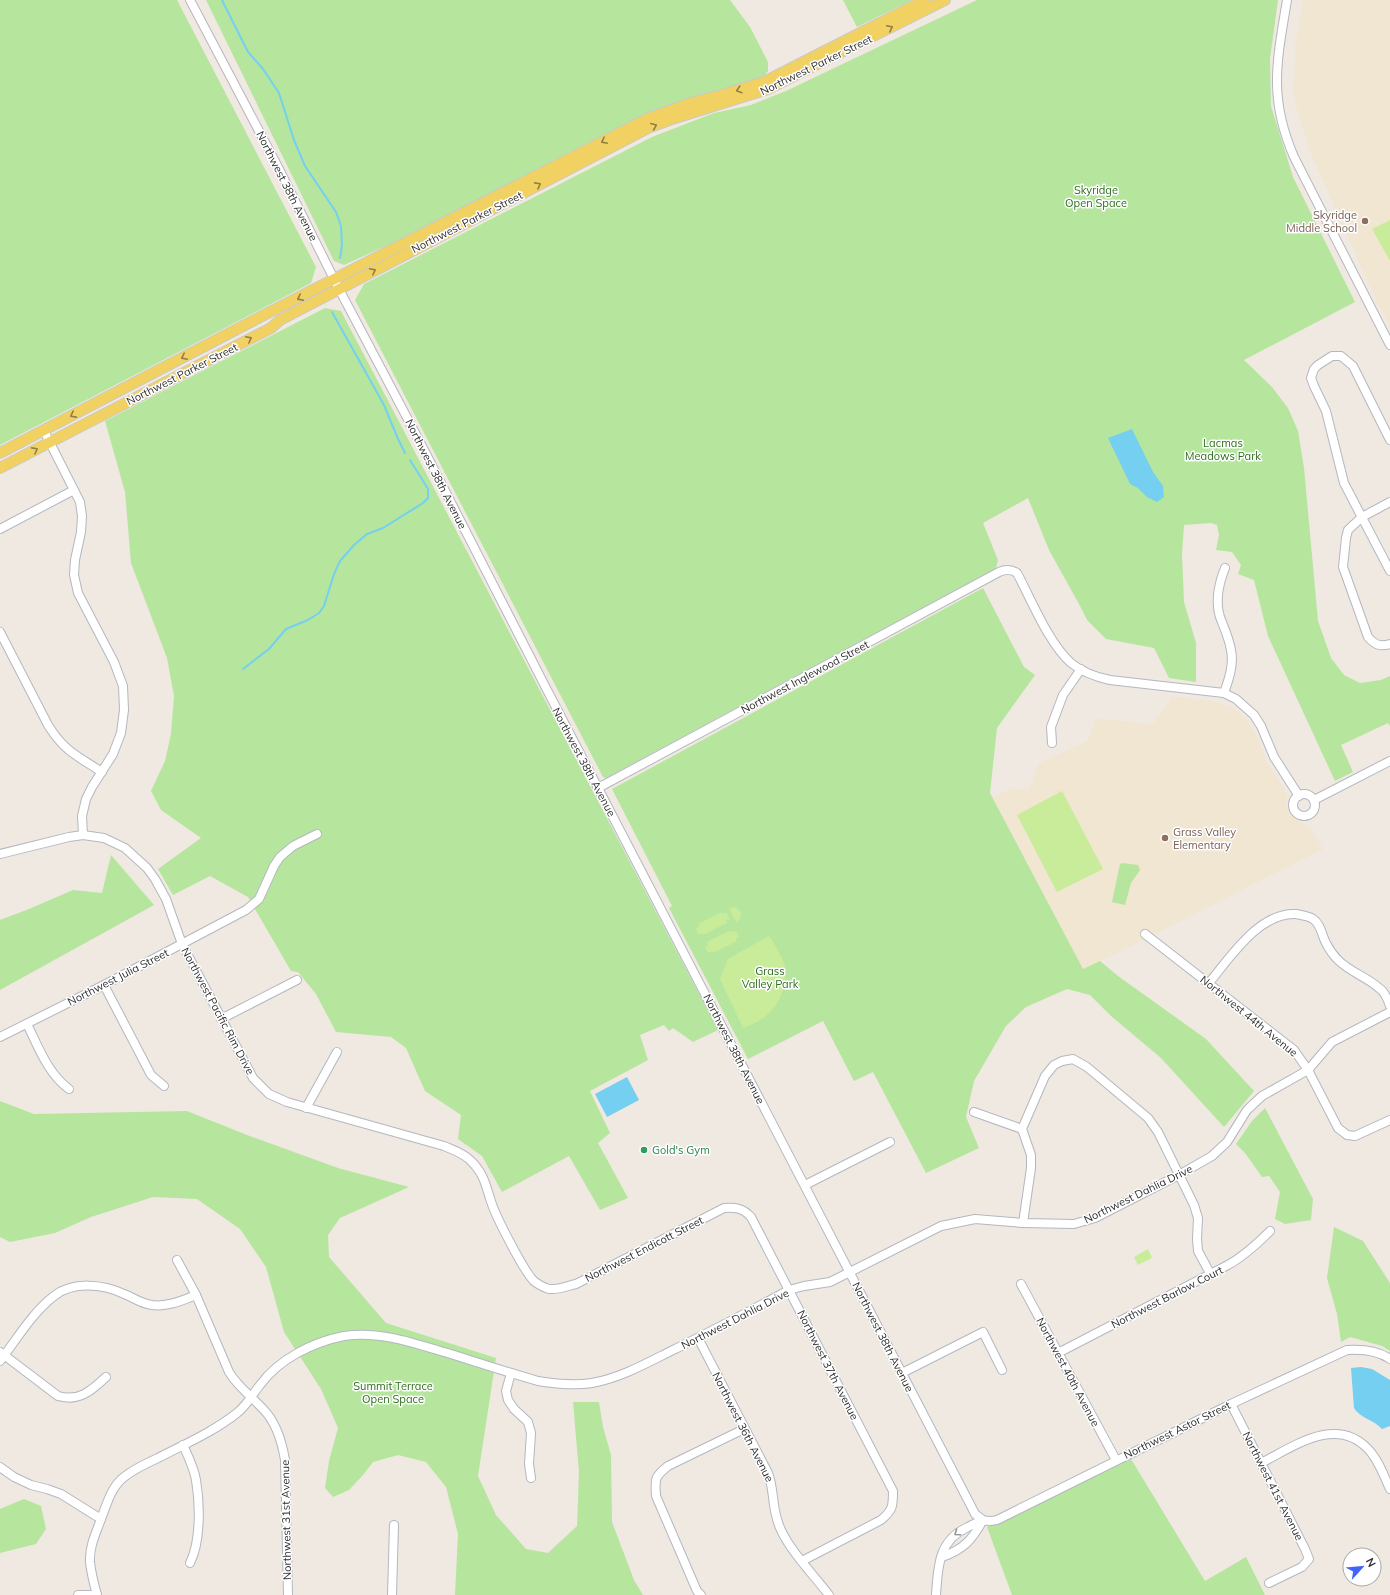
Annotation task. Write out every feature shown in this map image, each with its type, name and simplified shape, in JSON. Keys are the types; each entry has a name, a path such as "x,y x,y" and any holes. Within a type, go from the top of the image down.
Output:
{"main road":[{"name":"Northwest Parker Street","path":"0,468 271,328 280,320 337,285 647,119 691,103 764,82 925,0"},
{"name":"Northwest Parker Street","path":"0,453 650,127 672,118 768,89 945,0"}],"street":[{"name":"Northwest 38th Avenue","path":"190,0 975,1514 983,1520"},
{"path":"1287,0 1276,80 1278,108 1283,130 1294,157 1390,345"},
{"path":"1390,440 1353,366 1341,356 1332,356 1322,361 1314,369 1311,378 1326,411 1344,483 1390,571"},
{"path":"44,431 80,502 82,516 81,532 75,560 74,575 78,592 114,662 123,686 124,710 122,733 113,754 86,799 82,816 83,835"},
{"path":"0,529 74,490"},
{"path":"1390,502 1362,517 1348,530 1343,567 1368,637 1378,646 1390,644"},
{"path":"1224,693 1232,661 1229,639 1218,608 1219,582 1225,568"},
{"name":"Northwest Inglewood Street","path":"598,788 1004,570 1013,570 1017,573 1054,642 1067,659 1081,669"},
{"path":"0,632 48,725 57,739 69,752 102,772"},
{"path":"1052,743 1052,727 1063,695 1081,669 1096,676 1110,680 1224,693 1244,705 1254,715 1261,726 1274,757 1299,796"},
{"path":"1314,800 1390,761"},
{"path":"1305,794 1314,800 1315,808 1310,814 1300,815 1294,807 1294,802 1299,796 1305,794"},
{"name":"Northwest Julia Street","path":"0,1037 104,985 246,910 259,899 274,866 280,857 293,846 317,834"},
{"name":"Northwest Pacific Rim Drive","path":"0,852 83,835 104,838 125,848 147,868 155,879 166,899 182,944 253,1078 269,1094 306,1108 444,1146 458,1152 470,1160 480,1172 493,1207 524,1268 534,1282 548,1289"},
{"path":"1208,984 1248,937 1262,925 1273,918 1288,914 1302,915 1314,919 1334,956 1345,967 1380,988 1390,1006"},
{"name":"Northwest 44th Avenue","path":"1145,934 1294,1050 1308,1070 1338,1128 1347,1135 1355,1136 1390,1120"},
{"path":"221,1019 297,980"},
{"path":"104,985 151,1075 164,1086"},
{"name":"Northwest Dahlia Drive","path":"97,1595 90,1563 90,1552 108,1500 115,1487 123,1477 216,1428 238,1412 251,1398 260,1384 278,1366 297,1353 315,1344 345,1336 369,1335 397,1339 538,1381 558,1384 590,1383 611,1379 629,1372 698,1338 790,1290 830,1282 941,1226 975,1219 1023,1223 1074,1224 1084,1222 1179,1175 1212,1156 1227,1142 1247,1110 1262,1096 1308,1070 1332,1042 1390,1012"},
{"path":"27,1024 52,1072 61,1083 69,1089"},
{"path":"306,1108 337,1052"},
{"path":"1023,1223 1031,1168 1031,1156 1022,1129 1045,1076 1054,1065 1062,1061 1073,1059 1087,1067 1148,1118 1158,1132 1194,1205 1198,1218 1198,1251 1211,1275"},
{"path":"974,1112 1022,1129"},
{"path":"805,1185 890,1142"},
{"name":"Northwest Endicott Street","path":"548,1289 559,1289 576,1284 724,1208 740,1208"},
{"name":"Northwest 37th Avenue","path":"740,1208 746,1211 751,1217 893,1491 893,1506 888,1514 881,1520 802,1561"},
{"name":"Northwest Barlow Court","path":"1058,1353 1211,1275 1241,1258 1270,1231"},
{"name":"Northwest 31st Avenue","path":"177,1260 196,1296 218,1350 229,1372 236,1384 264,1410 276,1427 283,1445 285,1460 288,1595"},
{"name":"Northwest 40th Avenue","path":"1021,1284 1116,1460"},
{"path":"106,1377 95,1387 76,1398 65,1398 58,1396 2,1356 41,1308 55,1295 66,1289 86,1285 106,1288 124,1294 138,1302 153,1305 170,1304 196,1296"},
{"path":"902,1373 983,1332 1002,1370"},
{"name":"Northwest 36th Avenue","path":"698,1338 772,1484 777,1519 784,1537 802,1561"},
{"name":"Northwest Astor Street","path":"936,1595 938,1568 948,1541 954,1534 983,1520 987,1522 997,1520 1231,1404 1347,1350 1363,1349 1374,1352 1390,1360"},
{"path":"511,1373 506,1391 508,1400 514,1410 528,1422 531,1433 529,1464 531,1478"},
{"name":"Northwest 41st Avenue","path":"1231,1404 1306,1549 1308,1559 1302,1567 1269,1583"},
{"path":"701,1595 697,1591 656,1496 655,1480 658,1474 668,1466 744,1429"},
{"path":"1262,1463 1314,1437 1328,1433 1343,1434 1357,1439 1369,1449 1390,1489"},
{"path":"183,1445 192,1462 198,1502 198,1539 195,1553 190,1563"},
{"path":"0,1466 14,1478 61,1494 101,1518"},
{"path":"942,1557 963,1547 975,1535 983,1520"},
{"path":"392,1595 394,1525"},
{"path":"802,1561 829,1595"},
{"path":"78,1595 97,1595"}],"shaded area":[{"name":"Skyridge Middle School","path":"1303,0 1390,0 1390,325 1376,300 1309,149 1294,98 1295,47"},
{"name":"Grass Valley Elementary","path":"1172,697 1213,701 1233,708 1246,719 1256,734 1266,759 1287,795 1287,806 1295,819 1310,828 1323,849 1083,970 993,798 1012,788 1029,790 1039,763 1088,741 1096,719 1153,724"}],"green space":[{"path":"0,0 177,0 316,267 311,283 0,445"},
{"path":"206,0 730,0 750,27 768,62 768,71 764,76 728,90 344,265 334,261"},
{"path":"843,0 912,0 857,27"},
{"path":"977,0 1278,0 1270,59 1271,106 1293,177 1355,302 1244,360 1272,387 1288,408 1298,431 1304,468 1318,621 1331,658 1344,675 1360,683 1381,680 1390,676 1390,726 1388,723 1341,745 1353,772 1335,781 1268,636 1254,580 1238,574 1241,565 1232,552 1216,550 1219,535 1217,525 1211,523 1184,525 1182,554 1184,602 1196,643 1196,682 1169,678 1154,648 1106,639 1087,620 1049,550 1028,498 983,523 998,560 996,568 606,778 603,777 355,300 364,284 652,137 714,113 751,105 786,91"},
{"path":"1390,220 1390,261 1372,229"},
{"path":"325,308 341,311 718,1030 693,1042 673,1028 669,1031 664,1025 640,1035 648,1060 590,1091 610,1133 598,1143 628,1198 600,1210 569,1156 502,1192 482,1156 458,1139 461,1115 425,1091 406,1048 391,1037 336,1032 316,994 298,972 291,971 248,897 210,876 173,895 158,869 201,838 161,810 151,791 165,761 171,734 174,696 167,658 131,563 125,492 105,421"},
{"name":"Grass Valley Park","path":"983,588 1024,667 1035,675 997,728 990,793 1083,969 1100,961 1118,976 1206,1039 1254,1091 1224,1127 1161,1058 1111,1016 1090,995 1067,989 1026,1007 1006,1026 974,1081 966,1117 979,1148 926,1173 873,1072 854,1081 823,1021 748,1059 669,908 672,906 612,789"},
{"path":"1062,791 1103,869 1057,892 1017,815"},
{"path":"111,855 154,905 0,990 0,920 73,890 102,893"},
{"path":"1120,864 1138,865 1140,870 1131,883 1125,905 1112,902"},
{"path":"734,907 739,909 741,914 740,919 736,922 729,909"},
{"path":"722,912 723,914 726,912 730,919 726,920 727,923 703,935 702,933 699,935 695,928 699,927 698,924"},
{"path":"731,930 732,932 736,931 739,937 736,939 737,941 713,953 712,951 708,953 705,947 708,945 707,942"},
{"name":"Grass Valley Park","path":"769,936 784,963 785,980 783,989 776,1005 770,1012 757,1022 743,1028 720,979 728,959"},
{"name":"Summit Terrace Open Space","path":"0,1101 34,1114 187,1111 247,1135 338,1168 409,1187 340,1218 328,1235 329,1257 386,1323 496,1358 478,1476 496,1515 526,1549 548,1553 577,1526 579,1472 573,1402 599,1402 603,1427 611,1455 612,1522 634,1580 643,1595 455,1595 458,1534 446,1487 426,1462 398,1455 373,1462 349,1490 333,1497 325,1488 329,1461 338,1428 321,1389 284,1332 266,1267 240,1229 197,1199 153,1197 91,1217 55,1233 10,1242 0,1237"},
{"path":"1265,1108 1313,1199 1311,1220 1285,1224 1275,1219 1280,1192 1269,1176 1262,1177 1245,1153 1236,1144 1252,1121"},
{"path":"1334,1227 1363,1241 1390,1283 1390,1351 1382,1346 1350,1337 1341,1342 1337,1314 1327,1278"},
{"path":"1148,1249 1152,1258 1138,1265 1134,1257"},
{"path":"1131,1459 1205,1581 1246,1557 1265,1595 1012,1595 987,1527"},
{"path":"24,1499 41,1506 46,1529 36,1544 0,1553 0,1509"}],"water":[{"path":"1132,429 1153,472 1163,486 1164,497 1157,502 1147,497 1138,488 1130,484 1108,438"},
{"path":"627,1077 639,1100 607,1117 595,1094"},
{"path":"1361,1367 1372,1369 1390,1380 1390,1426 1382,1429 1354,1408 1351,1368"}],"waterway":[{"path":"222,0 248,52 263,69 279,93 294,140 305,166 336,212 341,226 342,245 340,258"},
{"path":"332,312 384,405 405,453"},
{"path":"243,669 269,649 286,629 308,620 319,613 324,606 334,574 340,561 354,545 367,534 383,528 423,503 428,498 428,489 410,460"}],"place":[{"name":"Skyridge Middle School","path":"1365,221"},
{"name":"Grass Valley Elementary","path":"1165,838"},
{"name":"Gold's Gym","path":"644,1150"}],"park label":[{"name":"Skyridge Open Space","path":"1096,196"},
{"name":"Lacmas Meadows Park","path":"1223,449"}]}
